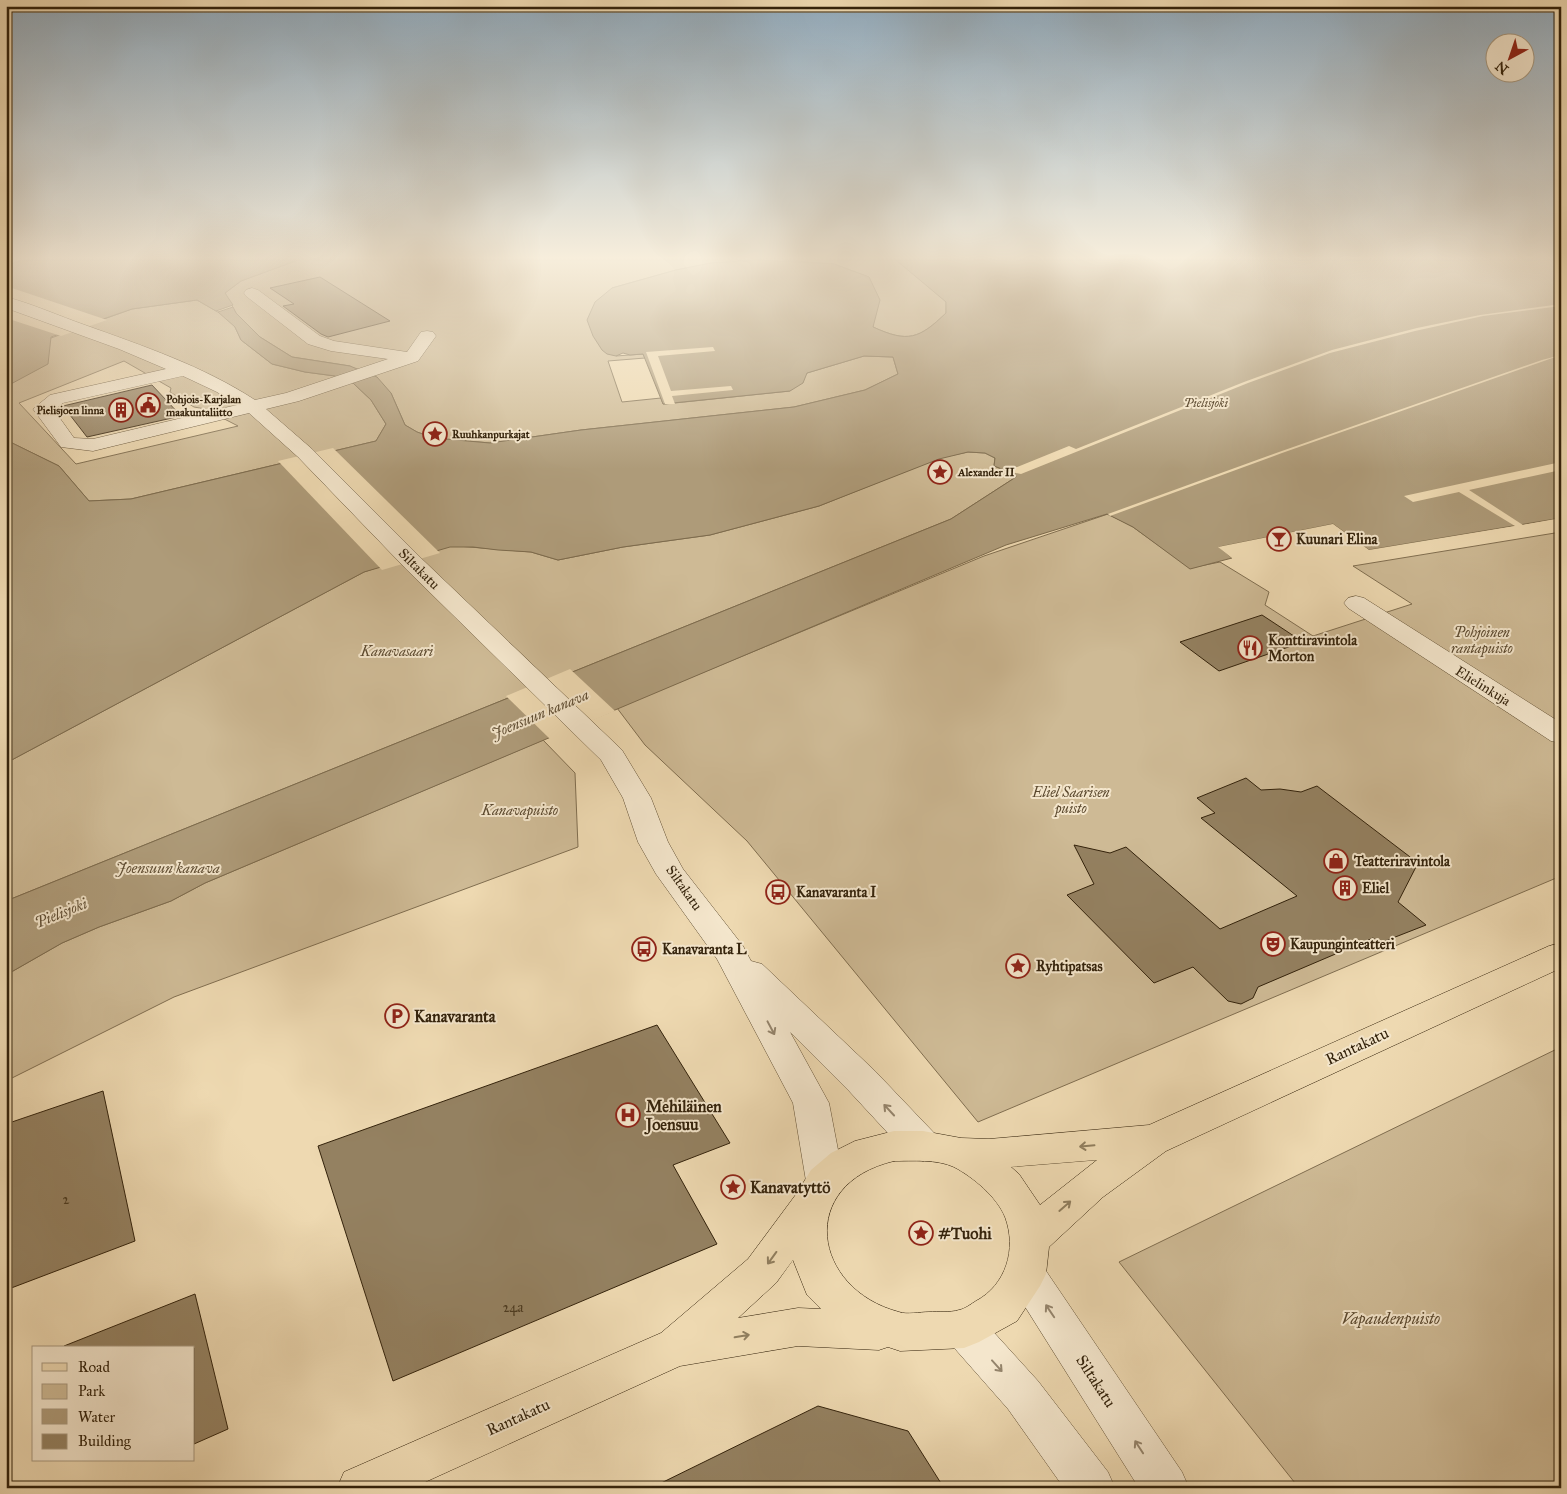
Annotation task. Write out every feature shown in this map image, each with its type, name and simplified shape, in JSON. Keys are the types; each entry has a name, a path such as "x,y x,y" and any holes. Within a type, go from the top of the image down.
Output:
{"main road":[{"name":"Rantakatu","path":"360,1488 676,1347 798,1326 900,1332 964,1329 1002,1308 1028,1257 1054,1216 1089,1186 1153,1140 1561,954"},
{"name":"Rantakatu","path":"676,1347 762,1272 818,1193 844,1164 868,1152 894,1146 923,1146 961,1153 989,1154 1153,1140"},
{"path":"961,1153 981,1165 1005,1185 1023,1211 1028,1257"},
{"path":"818,1193 807,1243 822,1282 854,1314 900,1332"}],"street":[{"name":"Siltakatu","path":"86,330 224,388 253,407 305,453 415,565 612,756 637,798 654,842 671,874 731,954 812,1103 818,1193"},
{"path":"301,330 314,340 331,346 412,357"},
{"path":"185,370 58,399 43,409 68,443 93,444 292,398 412,357 428,336"},
{"name":"Elielinkuja","path":"1356,603 1561,735"},
{"name":"Siltakatu","path":"731,954 862,1081 923,1146"},
{"name":"Siltakatu","path":"1028,1257 1166,1488"},
{"path":"964,1329 1023,1395 1092,1488"}],"green space":[{"path":"74,330 236,330 241,340 272,364 305,372 335,376 353,383 371,400 386,424 376,441 131,499 89,501 59,466 6,440 6,389 51,338","holes":["124,361 171,388 170,392 194,407 205,409 238,426 76,464 19,403"]},
{"path":"253,330 614,330 616,356 643,354 645,358 608,361 622,402 661,398 663,404 665,404 790,391 807,373 864,356 893,357 898,374 865,390 794,407 581,430 490,443 434,438 417,432 405,425 391,393 350,366 292,357 260,337"},
{"path":"880,330 925,330 912,336 895,335"},
{"name":"Kanavasaari","path":"968,452 985,453 995,458 994,466 1015,474 1016,477 951,519 6,901 6,763 364,572 445,545 531,552 558,560 623,547 710,535 819,506 939,458"},
{"name":"Eliel Saarisen puisto","path":"1108,514 1133,527 1190,568 1220,562 1269,592 1265,605 1313,636 1412,604 1353,566 1561,532 1561,876 978,1122 747,841 645,745 617,708 984,556"},
{"name":"Kanavapuisto","path":"543,740 575,773 578,847 174,997 6,1081 6,975 62,943 99,927 171,901 205,883"},
{"name":"Vapaudenpuisto","path":"1561,1047 1561,1488 1299,1488 1119,1262"}],"water":[{"path":"6,330 72,330 51,337 48,364 9,385 6,389"},
{"name":"Pielisjoki","path":"236,330 253,330 260,337 292,357 350,366 377,377 391,393 405,425 417,432 434,438 490,443 581,430 794,407 865,390 898,374 893,357 864,356 807,373 803,383 790,391 663,404 643,354 630,355 623,353 616,356 607,354 593,336 591,330 880,330 895,335 913,336 925,330 1561,330 1561,518 1369,550 1333,524 1219,547 1232,558 1190,569 1133,527 1107,514 1006,545 205,883 171,901 99,927 62,943 6,975 6,901 951,519 1016,477 1015,474 994,466 995,458 985,453 968,452 939,459 819,506 710,535 623,547 558,560 531,552 450,547 364,572 6,763 6,440 59,466 89,501 131,499 376,441 386,424 371,400 353,383 335,376 305,372 272,364 241,340"}],"pier":[{"path":"42,330 79,330 61,336"},
{"path":"1410,330 1421,330 1330,353 1248,383 1021,474 1011,472 1015,471 1012,469 1069,446 1076,449 1244,382 1332,350"},
{"path":"713,347 715,351 658,356 671,391 731,386 733,390 672,396 675,404 665,404 646,352"},
{"path":"1561,355 1282,453 1110,516 1108,514 1279,452"},
{"path":"333,448 440,553 382,570 278,461"},
{"path":"1561,462 1561,470 1469,490 1523,525 1561,518 1561,520 1368,553 1332,527 1224,548 1234,557 1232,558 1218,547 1333,524 1369,550 1515,526 1459,492 1413,502 1404,496"},
{"path":"570,669 615,711 550,739 506,696"}],"building":[{"path":"315,330 356,330 328,337"},
{"name":"Pielisjoen linna","path":"152,385 181,416 87,437 63,406"},
{"path":"1262,615 1303,642 1219,671 1180,642"},
{"name":"Eliel","path":"1246,778 1261,790 1280,789 1301,792 1317,786 1418,863 1398,902 1426,925 1380,943 1373,938 1258,987 1253,998 1241,1004 1228,1001 1193,967 1154,983 1067,895 1094,884 1074,845 1110,853 1126,847 1220,929 1297,896 1201,818 1215,813 1197,798"},
{"path":"657,1025 730,1143 673,1165 717,1244 393,1381 318,1146"},
{"path":"103,1091 135,1241 6,1290 6,1124"},
{"path":"195,1294 228,1429 195,1444 195,1346 64,1346"},
{"path":"818,1406 908,1431 944,1488 651,1488"}],"place":[{"name":"Pohjois-Karjalan maakuntaliitto","path":"148,405"},
{"name":"Pielisjoen linna","path":"121,410"},
{"name":"Ruuhkanpurkajat","path":"435,434"},
{"name":"Alexander II","path":"940,472"},
{"name":"Kuunari Elina","path":"1279,539"},
{"name":"Konttiravintola Morton","path":"1250,648"},
{"name":"Teatteriravintola","path":"1336,861"},
{"name":"Eliel","path":"1345,888"},
{"name":"Kanavaranta I","path":"778,892"},
{"name":"Kaupunginteatteri","path":"1273,944"},
{"name":"Kanavaranta L","path":"644,949"},
{"name":"Ryhtipatsas","path":"1018,966"},
{"name":"Kanavaranta","path":"397,1016"},
{"name":"Mehiläinen Joensuu","path":"628,1115"},
{"name":"Kanavatyttö","path":"733,1187"},
{"name":"#Tuohi","path":"921,1233"}],"park label":[{"name":"Pohjoinen rantapuisto","path":"1482,640"}],"water label":[{"name":"Joensuun kanava","path":"540,714"},
{"name":"Joensuun kanava","path":"168,868"}]}
